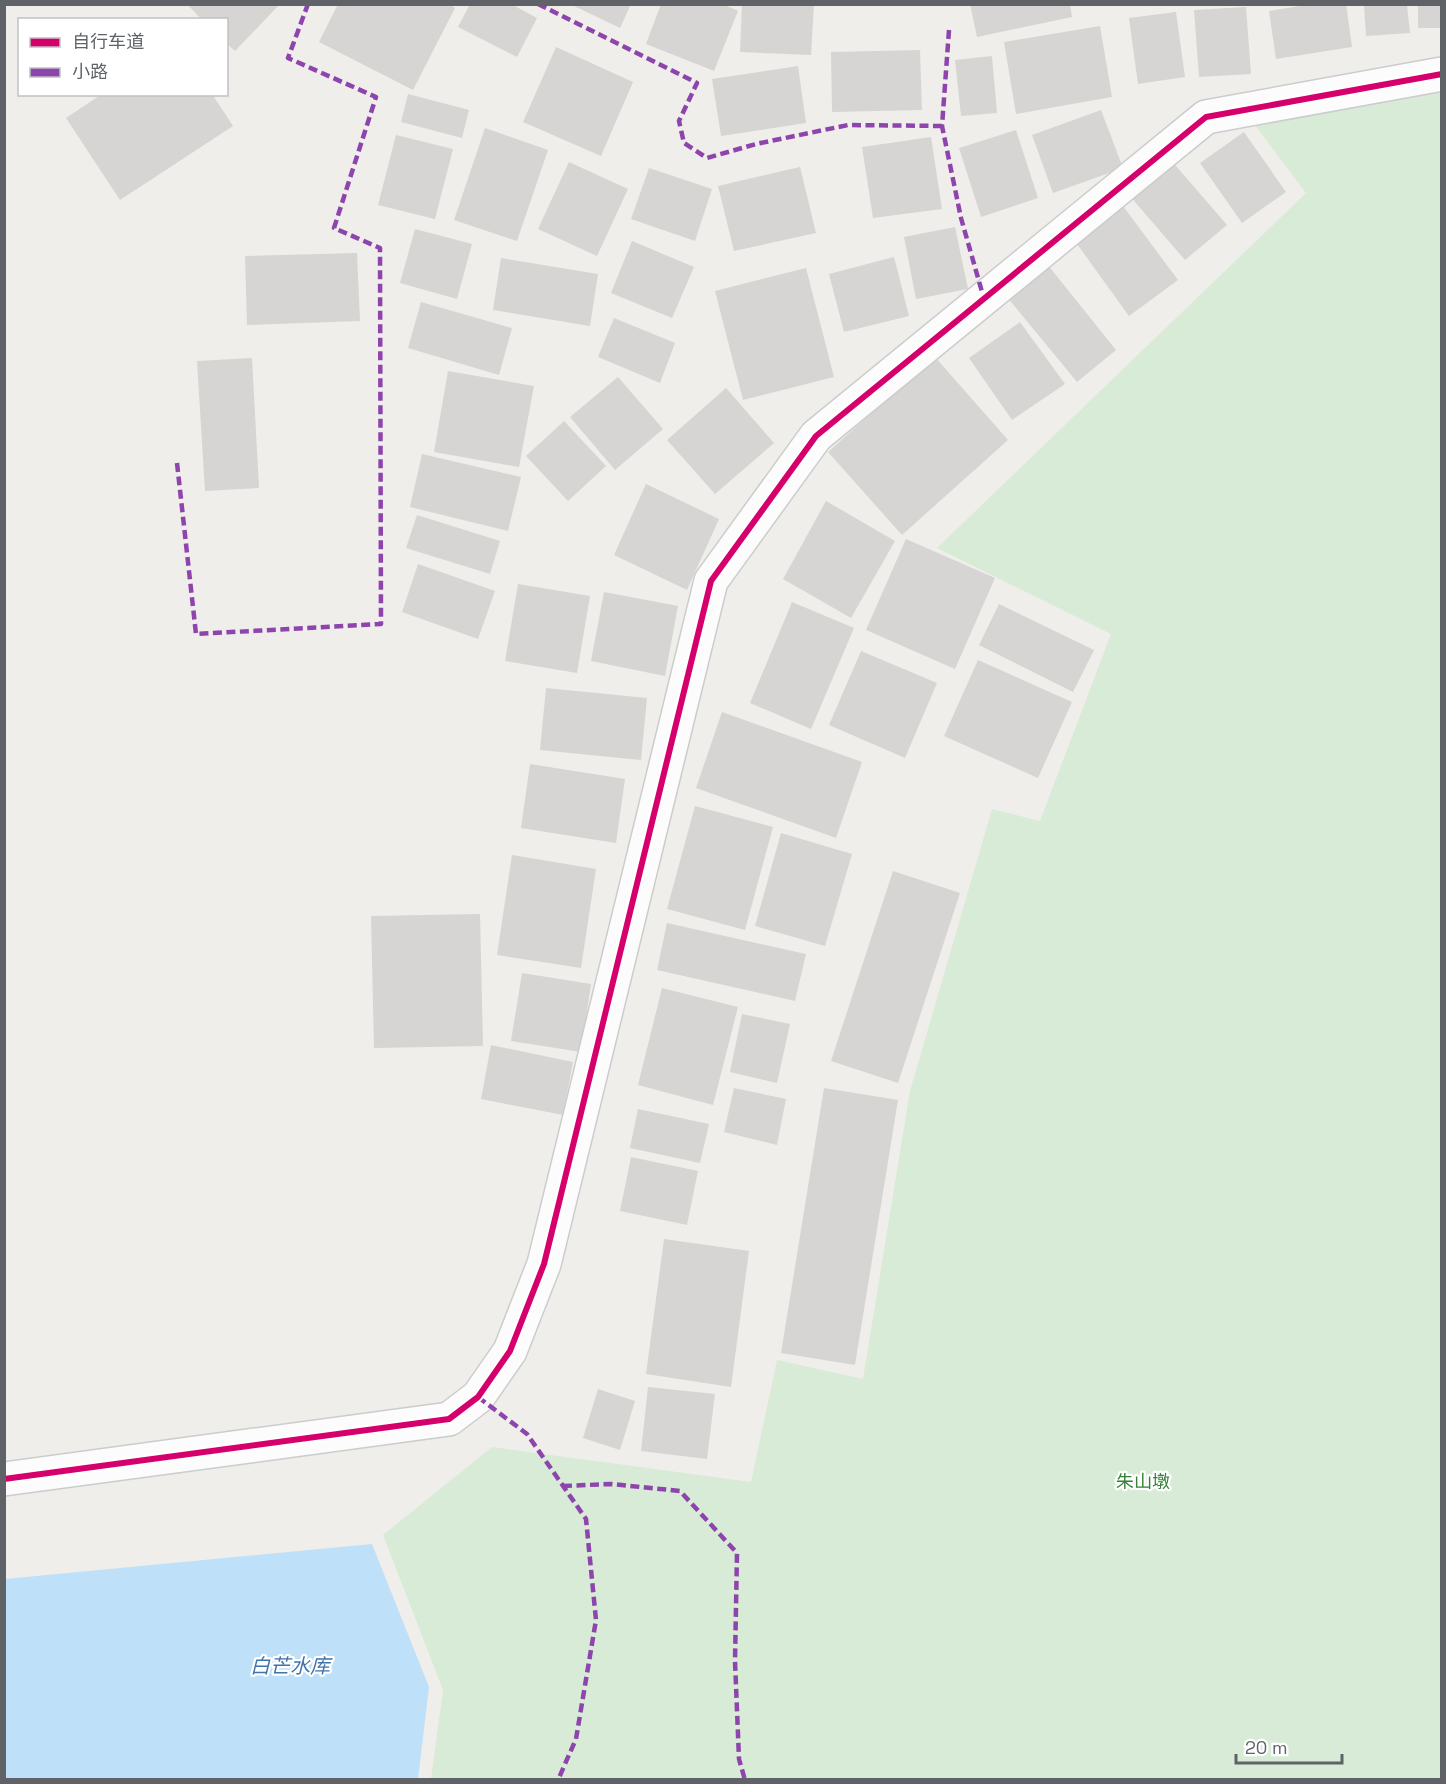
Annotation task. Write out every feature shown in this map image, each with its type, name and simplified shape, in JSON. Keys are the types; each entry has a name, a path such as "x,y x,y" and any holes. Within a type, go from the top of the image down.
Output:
{"street":[{"path":"4,1479 449,1419 478,1397 510,1351 544,1264 711,580 816,436 1206,117 1442,74"}],"green space":[{"name":"朱山墩","path":"1441,86 1441,1779 431,1779 443,1690 383,1535 492,1447 751,1482 777,1360 863,1379 910,1091 992,809 1040,821 1111,634 937,548 1306,193 1251,120"}],"water":[{"name":"白芒水库","path":"372,1544 429,1687 418,1779 5,1779 5,1579"}],"building":[{"path":"187,4 280,4 235,51 228,45 228,18 200,18"},
{"path":"338,4 449,4 455,8 413,90 319,42"},
{"path":"470,4 511,4 537,18 517,57 458,27"},
{"path":"570,4 631,4 620,28"},
{"path":"661,4 723,4 738,11 714,71 646,44"},
{"path":"742,4 814,4 811,55 740,52"},
{"path":"970,4 1070,4 1072,17 977,37"},
{"path":"1313,4 1346,4 1352,47 1276,59 1269,11"},
{"path":"1418,4 1442,4 1442,28 1418,28"},
{"path":"1364,5 1407,5 1410,33 1366,36"},
{"path":"1246,7 1251,74 1199,77 1194,10"},
{"path":"1176,12 1185,77 1138,84 1129,18"},
{"path":"1100,26 1112,97 1016,114 1004,42"},
{"path":"556,47 633,82 601,156 523,122"},
{"path":"920,50 922,110 832,112 831,52"},
{"path":"992,56 997,113 961,116 955,60"},
{"path":"798,66 806,123 721,136 712,79"},
{"path":"408,94 469,110 462,138 401,122"},
{"path":"99,96 213,96 233,126 120,200 66,118"},
{"path":"1101,110 1123,168 1053,193 1032,135"},
{"path":"485,128 548,150 517,241 454,220"},
{"path":"1016,130 1038,198 981,217 959,148"},
{"path":"1244,132 1286,192 1242,223 1200,163"},
{"path":"396,135 453,149 435,219 378,205"},
{"path":"931,137 942,209 873,218 862,147"},
{"path":"1170,159 1227,225 1185,260 1129,195"},
{"path":"569,162 628,189 597,256 538,229"},
{"path":"800,167 816,233 734,251 718,186"},
{"path":"649,168 712,189 695,241 631,219"},
{"path":"1120,202 1178,280 1129,316 1072,237"},
{"path":"955,227 968,289 916,299 904,237"},
{"path":"415,229 472,244 457,299 400,283"},
{"path":"632,241 694,267 672,318 611,293"},
{"path":"357,253 360,321 247,325 245,256"},
{"path":"894,257 909,316 844,332 829,274"},
{"path":"501,258 598,274 590,326 493,310"},
{"path":"1047,264 1116,350 1077,382 1007,297"},
{"path":"806,268 834,377 743,400 715,291"},
{"path":"421,302 512,328 499,375 408,348"},
{"path":"614,318 675,343 660,383 598,357"},
{"path":"1020,322 1065,384 1012,420 969,358"},
{"path":"935,357 1008,440 902,535 828,452"},
{"path":"252,358 259,488 205,491 197,361"},
{"path":"448,371 534,386 519,467 434,452"},
{"path":"618,377 663,429 615,470 570,417"},
{"path":"726,388 774,443 715,494 667,440"},
{"path":"564,421 606,466 568,501 526,456"},
{"path":"422,454 521,477 508,531 410,507"},
{"path":"646,484 719,519 687,590 614,555"},
{"path":"826,501 895,541 851,618 783,579"},
{"path":"417,515 500,541 490,574 406,548"},
{"path":"906,539 995,578 955,669 866,630"},
{"path":"418,564 495,591 478,639 402,612"},
{"path":"518,584 590,596 577,673 505,661"},
{"path":"604,592 678,606 665,676 591,661"},
{"path":"792,602 854,628 811,729 750,703"},
{"path":"999,604 1094,650 1073,692 979,645"},
{"path":"861,651 937,683 905,758 829,725"},
{"path":"978,660 1072,702 1038,778 944,736"},
{"path":"546,688 647,698 641,760 540,750"},
{"path":"722,712 862,762 836,838 696,788"},
{"path":"530,764 625,779 616,843 521,828"},
{"path":"695,806 773,827 745,930 667,909"},
{"path":"781,833 852,854 825,946 755,926"},
{"path":"512,855 596,869 581,968 497,955"},
{"path":"893,871 960,893 898,1083 831,1061"},
{"path":"480,914 483,1046 374,1048 371,916"},
{"path":"667,923 806,954 795,1001 657,970"},
{"path":"522,973 591,984 581,1052 511,1041"},
{"path":"662,988 738,1007 713,1105 638,1085"},
{"path":"742,1014 790,1024 777,1083 730,1072"},
{"path":"491,1045 573,1062 563,1115 481,1099"},
{"path":"734,1088 786,1099 777,1145 724,1132"},
{"path":"824,1088 898,1100 855,1365 781,1353"},
{"path":"638,1109 709,1124 700,1163 630,1148"},
{"path":"631,1157 698,1171 687,1225 620,1211"},
{"path":"664,1239 749,1251 731,1387 646,1374"},
{"path":"648,1387 715,1394 707,1459 641,1451"},
{"path":"598,1389 635,1401 620,1450 583,1438"}],"marked path":[{"path":"177,463 196,634 381,624 380,248 334,228 376,97 288,58 308,4"},
{"path":"538,4 697,83 679,121 684,143 707,158 756,144 848,125 942,126"},
{"path":"949,30 942,126 961,218 984,299"},
{"path":"478,1397 527,1434 586,1519 596,1620 576,1739 558,1780"},
{"path":"563,1486 611,1484 680,1491 737,1553 735,1661 739,1759 745,1780"}],"cycle path":[{"path":"4,1479 449,1419 478,1397 510,1351 544,1264 711,581 816,436 1206,117 1442,74"}]}
